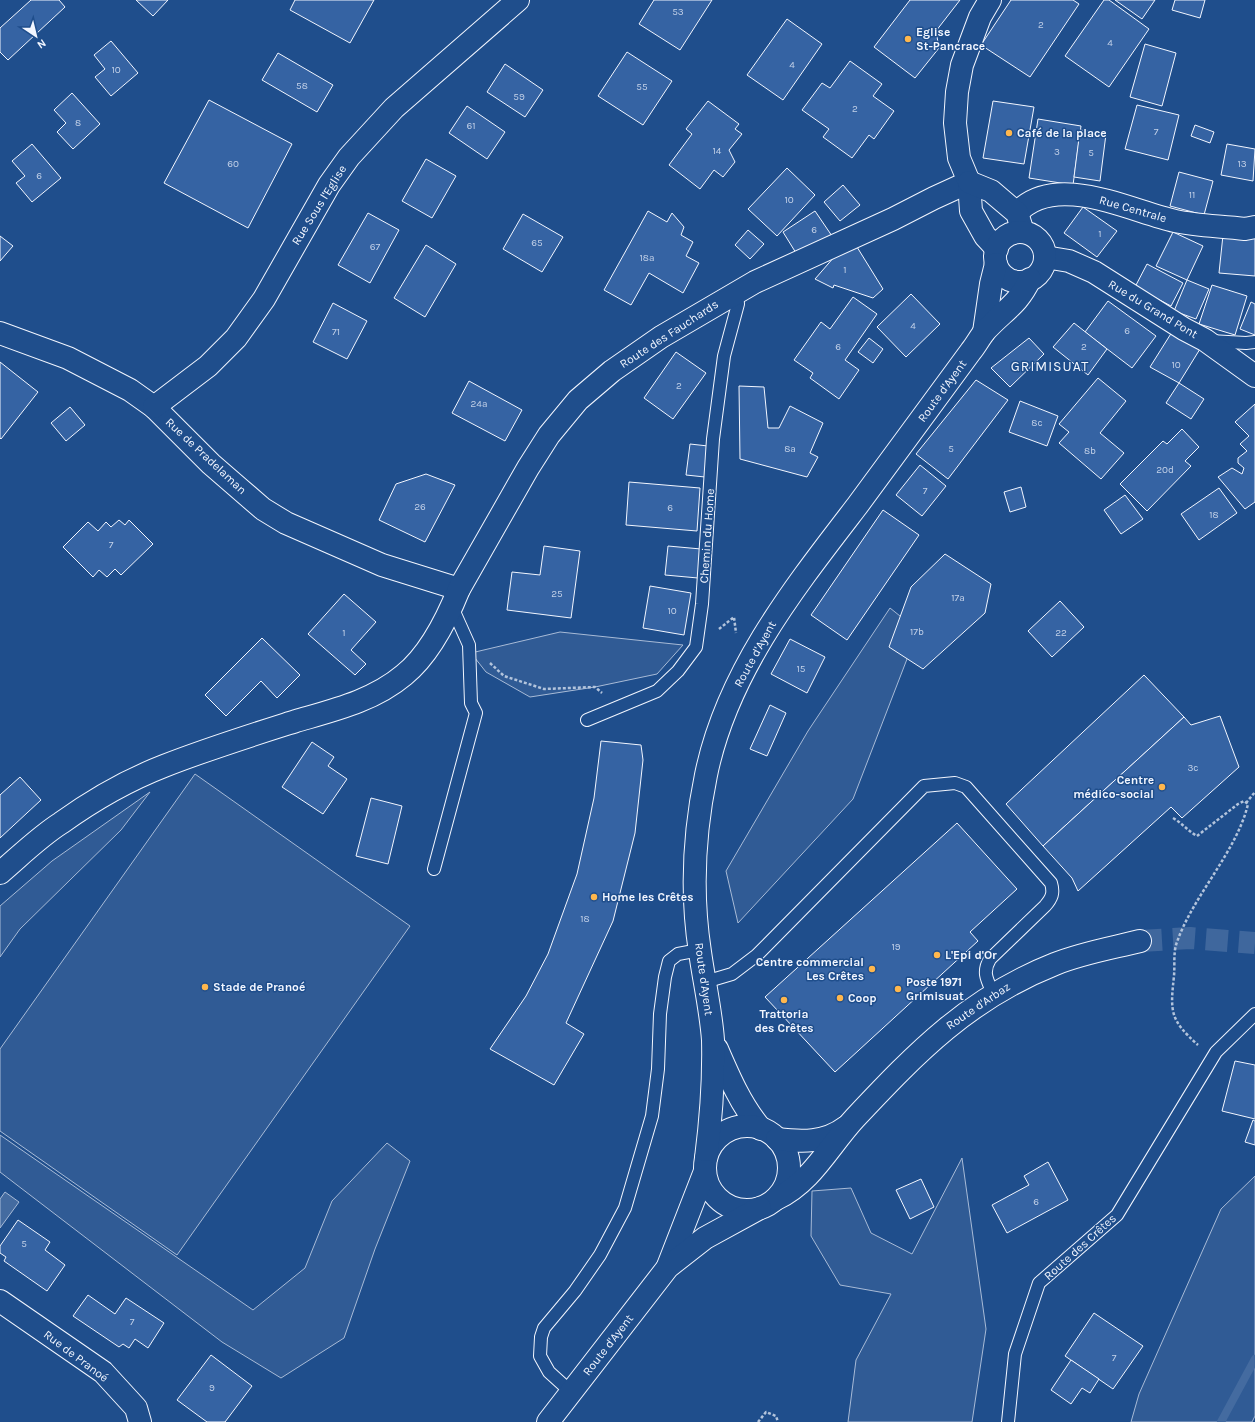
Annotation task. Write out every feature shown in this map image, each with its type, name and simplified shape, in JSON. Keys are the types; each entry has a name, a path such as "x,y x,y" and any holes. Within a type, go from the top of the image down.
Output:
{"street":[{"name":"Rue Sous l'Eglise","path":"154,407 208,366 236,338 264,299 329,185 349,157 394,108 518,0"},
{"path":"990,0 980,18 962,65 957,92 956,142 959,158 969,182 971,211 996,256 1001,273 1011,280 1018,282 1030,279"},
{"path":"969,182 991,190 1029,234 1037,239 1044,250 1045,257"},
{"name":"Route des Fauchards","path":"0,873 60,823 103,796 141,776 223,744 360,702 386,688 405,675 425,652 528,468 549,435 578,400 612,371 661,336 737,292 969,182"},
{"name":"Rue Centrale","path":"1020,223 1025,204 1041,197 1073,195 1106,200 1176,222 1245,229 1255,227"},
{"name":"Route d'Ayent","path":"984,332 996,256 1006,236 1017,232 1020,223"},
{"name":"Route d'Ayent","path":"668,1267 706,1165 713,1088 712,1038 705,982 699,950 695,896 695,855 698,820 706,774 725,712 742,673 769,627 984,332 1022,296 1030,279 1042,268 1045,257"},
{"name":"Rue du Grand Pont","path":"1045,257 1069,260 1088,269 1177,325 1205,340 1255,376"},
{"name":"Rue de Pradelaman","path":"0,333 68,358 130,390 154,407 210,464 263,509 286,523 455,598"},
{"name":"Route d'Arbaz","path":"768,1204 798,1186 826,1155 848,1125 897,1073 934,1038 968,1010 993,993 1056,963 1140,941"},
{"name":"Route d'Ayent","path":"712,1038 739,1097 749,1115 769,1134"},
{"name":"Route d'Arbaz","path":"769,1134 812,1141 838,1132 848,1125"},
{"path":"743,1126 769,1134 786,1154 789,1166 786,1184 768,1204 742,1210 724,1203 711,1190 706,1165 716,1141 726,1132 743,1126"},
{"name":"Route d'Ayent","path":"548,1422 668,1267 705,1238 768,1204"},
{"name":"Rue de Pranoé","path":"0,1301 103,1372 136,1408 140,1422"}],"lane":[{"name":"Chemin du Home","path":"587,720 657,691 678,671 696,647 702,604 713,440 724,356 738,304 737,292"},
{"path":"1205,340 1246,343 1255,342"},
{"path":"434,869 476,713 471,703 469,645 455,598"},
{"path":"705,982 732,974 757,955 924,786 955,783 966,787 1051,883 1053,891 1052,898 1045,906 990,959 986,965 986,977 993,993"},
{"path":"571,1392 549,1372 540,1356 541,1337 544,1328 574,1291 600,1255 625,1208 652,1116 658,1070 660,1014 665,977 669,961 678,954 699,950"},
{"name":"Route des Crêtes","path":"1008,1422 1015,1354 1039,1284 1117,1215 1212,1057 1255,1014"}],"path":[{"path":"696,647 734,617 738,638"},
{"path":"469,645 504,676 544,689 595,687 619,707"},
{"path":"1246,803 1255,792"},
{"path":"1173,818 1197,836 1238,804 1244,801 1246,803"},
{"path":"1212,1057 1183,1032 1176,1023 1171,996 1176,944 1202,893 1233,840 1246,811 1248,804 1246,803"},
{"path":"758,1422 766,1412 776,1416 778,1422"}],"shaded area":[{"path":"890,608 905,620 907,659 853,799 738,923 726,871 808,731"},
{"path":"560,632 683,645 657,674 595,687 530,697 486,672 471,653"},
{"name":"Stade de Pranoé","path":"195,774 410,926 177,1255 0,1131 0,1049"},
{"path":"150,792 121,830 20,929 0,957 0,906 52,861"},
{"path":"0,1135 253,1310 305,1268 332,1201 387,1143 410,1161 375,1249 344,1338 281,1378 222,1342 0,1172"},
{"path":"962,1158 986,1329 972,1422 848,1422 856,1360 891,1294 840,1285 811,1236 812,1191 851,1188 871,1233 912,1254"},
{"path":"1255,1176 1255,1416 1252,1422 1131,1422 1139,1394 1221,1209"},
{"path":"5,1192 19,1202 0,1228 0,1199"}],"building":[{"path":"31,0 59,0 65,7 8,60 0,52 0,28"},
{"path":"136,0 168,0 153,16"},
{"path":"295,0 374,0 350,43 290,10"},
{"path":"654,0 712,0 680,50 639,24"},
{"name":"Eglise St-Pancrace","path":"910,0 960,0 936,31 939,48 915,78 874,47"},
{"path":"1011,0 1073,0 1079,4 1030,77 981,45"},
{"path":"1104,0 1109,0 1149,29 1109,87 1065,56"},
{"path":"1115,0 1155,0 1142,19"},
{"path":"1175,0 1205,0 1200,18 1172,10"},
{"path":"787,19 822,44 783,100 747,75"},
{"path":"111,41 138,73 111,96 95,77 105,69 94,55"},
{"path":"1145,44 1176,53 1162,106 1130,97"},
{"path":"627,52 672,81 643,125 598,96"},
{"path":"278,53 333,85 317,112 262,80"},
{"path":"850,61 882,84 873,96 894,111 874,139 869,135 852,158 823,137 829,129 802,110 822,83 830,88"},
{"path":"505,64 543,90 525,117 487,92"},
{"path":"72,93 100,124 73,149 57,132 66,123 54,110"},
{"path":"209,100 292,144 248,228 164,183"},
{"path":"708,101 739,124 735,129 742,134 729,150 735,162 723,177 714,170 700,189 669,165 692,134 686,129"},
{"name":"Café de la place","path":"993,101 1034,107 1024,164 983,158"},
{"path":"1137,105 1179,115 1168,160 1125,149"},
{"path":"467,106 505,132 487,159 449,133"},
{"path":"1038,119 1081,126 1073,185 1029,178"},
{"path":"1195,125 1214,132 1210,143 1191,136"},
{"path":"1080,130 1106,134 1100,181 1074,177"},
{"path":"32,144 61,178 32,202 16,183 25,176 12,161"},
{"path":"1227,144 1255,149 1253,181 1221,175"},
{"path":"426,159 456,176 432,218 402,201"},
{"path":"787,168 815,195 777,236 748,209"},
{"path":"1179,172 1213,181 1204,215 1170,206"},
{"path":"843,185 860,205 840,221 824,202"},
{"path":"1083,207 1117,231 1097,257 1064,233"},
{"path":"648,211 667,222 672,213 684,227 681,235 693,242 686,256 699,263 683,293 649,273 631,305 604,290"},
{"path":"815,211 832,236 796,253 783,232"},
{"path":"368,213 399,230 370,283 338,265"},
{"path":"523,214 563,237 542,272 503,249"},
{"path":"748,230 764,244 750,259 735,245"},
{"path":"1173,232 1203,246 1187,280 1156,266"},
{"path":"1223,235 1255,238 1255,276 1219,273"},
{"path":"0,236 13,246 0,261"},
{"path":"426,245 456,264 425,317 394,298"},
{"path":"857,247 883,289 873,298 834,285 833,288 815,279 835,256"},
{"path":"1147,264 1183,283 1171,306 1135,287"},
{"path":"1187,280 1209,289 1196,319 1174,311"},
{"path":"1212,285 1247,296 1235,335 1199,324"},
{"path":"911,294 940,324 906,357 877,327"},
{"path":"853,297 877,314 845,360 859,370 839,399 810,378 813,373 794,360 821,322 830,329"},
{"path":"1108,301 1156,336 1132,368 1085,332"},
{"path":"1251,302 1255,304 1255,335 1240,329"},
{"path":"333,303 367,321 347,359 313,342"},
{"path":"1074,323 1107,349 1088,375 1053,347"},
{"path":"1172,332 1200,349 1179,383 1150,367"},
{"path":"869,338 883,349 873,363 858,352"},
{"path":"1029,338 1044,354 1010,387 991,368"},
{"path":"676,352 706,373 673,419 644,398"},
{"path":"0,362 38,392 1,439 0,438"},
{"path":"1098,378 1126,401 1100,433 1124,453 1101,479 1059,443 1069,432 1059,424"},
{"path":"976,380 1008,400 948,479 916,454"},
{"path":"469,381 522,410 505,441 452,413"},
{"path":"1179,383 1204,399 1191,419 1166,403"},
{"path":"739,386 764,387 768,428 779,428 790,406 823,423 810,453 818,457 807,477 740,459"},
{"path":"1020,401 1058,416 1047,446 1009,432"},
{"path":"1255,404 1255,502 1245,509 1218,477 1232,468 1242,474 1244,468 1238,463 1238,458 1247,451 1240,444 1249,436 1235,422"},
{"path":"70,407 85,425 66,441 51,423"},
{"path":"1182,429 1199,447 1185,461 1191,466 1147,511 1120,484 1163,441 1167,444"},
{"path":"690,444 708,446 705,477 686,475"},
{"path":"920,465 946,486 922,516 896,495"},
{"path":"426,474 455,485 425,542 379,520 396,484"},
{"path":"629,482 700,488 697,531 626,525"},
{"path":"1021,487 1026,507 1010,512 1004,492"},
{"path":"1219,488 1237,513 1199,540 1181,514"},
{"path":"1125,495 1143,519 1121,534 1104,510"},
{"path":"883,510 919,535 847,640 811,615"},
{"path":"119,520 125,525 129,520 153,544 121,575 115,569 107,577 99,570 93,577 63,547 88,522 98,531 106,522 111,527"},
{"path":"544,546 580,551 571,618 507,610 512,572 540,575"},
{"path":"668,546 701,549 698,578 665,575"},
{"path":"945,554 991,584 985,613 923,669 889,647 911,587"},
{"path":"650,586 691,593 684,635 643,628"},
{"path":"344,594 376,622 351,650 366,664 355,675 308,634"},
{"path":"1060,601 1084,627 1052,657 1028,631"},
{"path":"262,638 300,675 277,698 261,681 226,716 205,695"},
{"path":"790,639 825,657 807,693 771,674"},
{"path":"1144,675 1184,717 1043,846 1006,804"},
{"path":"770,705 786,713 767,756 750,749"},
{"name":"Centre médico-social","path":"1220,716 1239,767 1182,818 1171,807 1078,891 1072,878 1043,846 1184,717 1191,725"},
{"name":"Home les Crêtes","path":"601,741 641,745 643,760 635,833 613,921 566,1023 584,1034 554,1085 490,1049 526,996 548,954 577,874 594,798"},
{"path":"312,742 334,757 328,766 347,779 323,814 282,787"},
{"path":"20,777 41,800 0,838 0,795"},
{"path":"371,798 402,806 388,864 356,856"},
{"name":"Centre commercial Les Crêtes","path":"957,823 1017,889 970,932 978,941 835,1072 765,997"},
{"path":"1235,1061 1255,1065 1255,1119 1222,1111"},
{"path":"1253,1120 1255,1121 1255,1145 1245,1142"},
{"path":"1048,1162 1068,1200 1007,1233 992,1205 1029,1185 1024,1176"},
{"path":"921,1179 934,1207 910,1219 896,1190"},
{"path":"18,1220 50,1242 45,1250 65,1265 47,1291 4,1261 6,1257 0,1253 0,1246"},
{"path":"88,1295 115,1314 126,1298 164,1323 148,1348 135,1339 129,1348 123,1344 119,1347 73,1316"},
{"path":"1094,1313 1143,1346 1113,1389 1065,1356"},
{"path":"211,1355 252,1386 225,1422 207,1422 177,1400"},
{"path":"1071,1360 1099,1379 1090,1393 1082,1388 1071,1404 1051,1390"}],"waterway":[{"path":"1221,1422 1255,1359"}],"tunnel":[{"path":"1140,941 1190,938 1255,943"}],"place":[{"name":"Eglise St-Pancrace","path":"908,39"},
{"name":"Café de la place","path":"1009,133"},
{"name":"Centre médico-social","path":"1162,787"},
{"name":"Home les Crêtes","path":"594,897"},
{"name":"L'Epi d'Or","path":"937,955"},
{"name":"Centre commercial Les Crêtes","path":"872,969"},
{"name":"Stade de Pranoé","path":"205,987"},
{"name":"Poste 1971 Grimisuat","path":"898,989"},
{"name":"Coop","path":"840,998"},
{"name":"Trattoria des Crêtes","path":"784,1000"}],"district":[{"name":"GRIMISUAT","path":"1050,366"}]}
